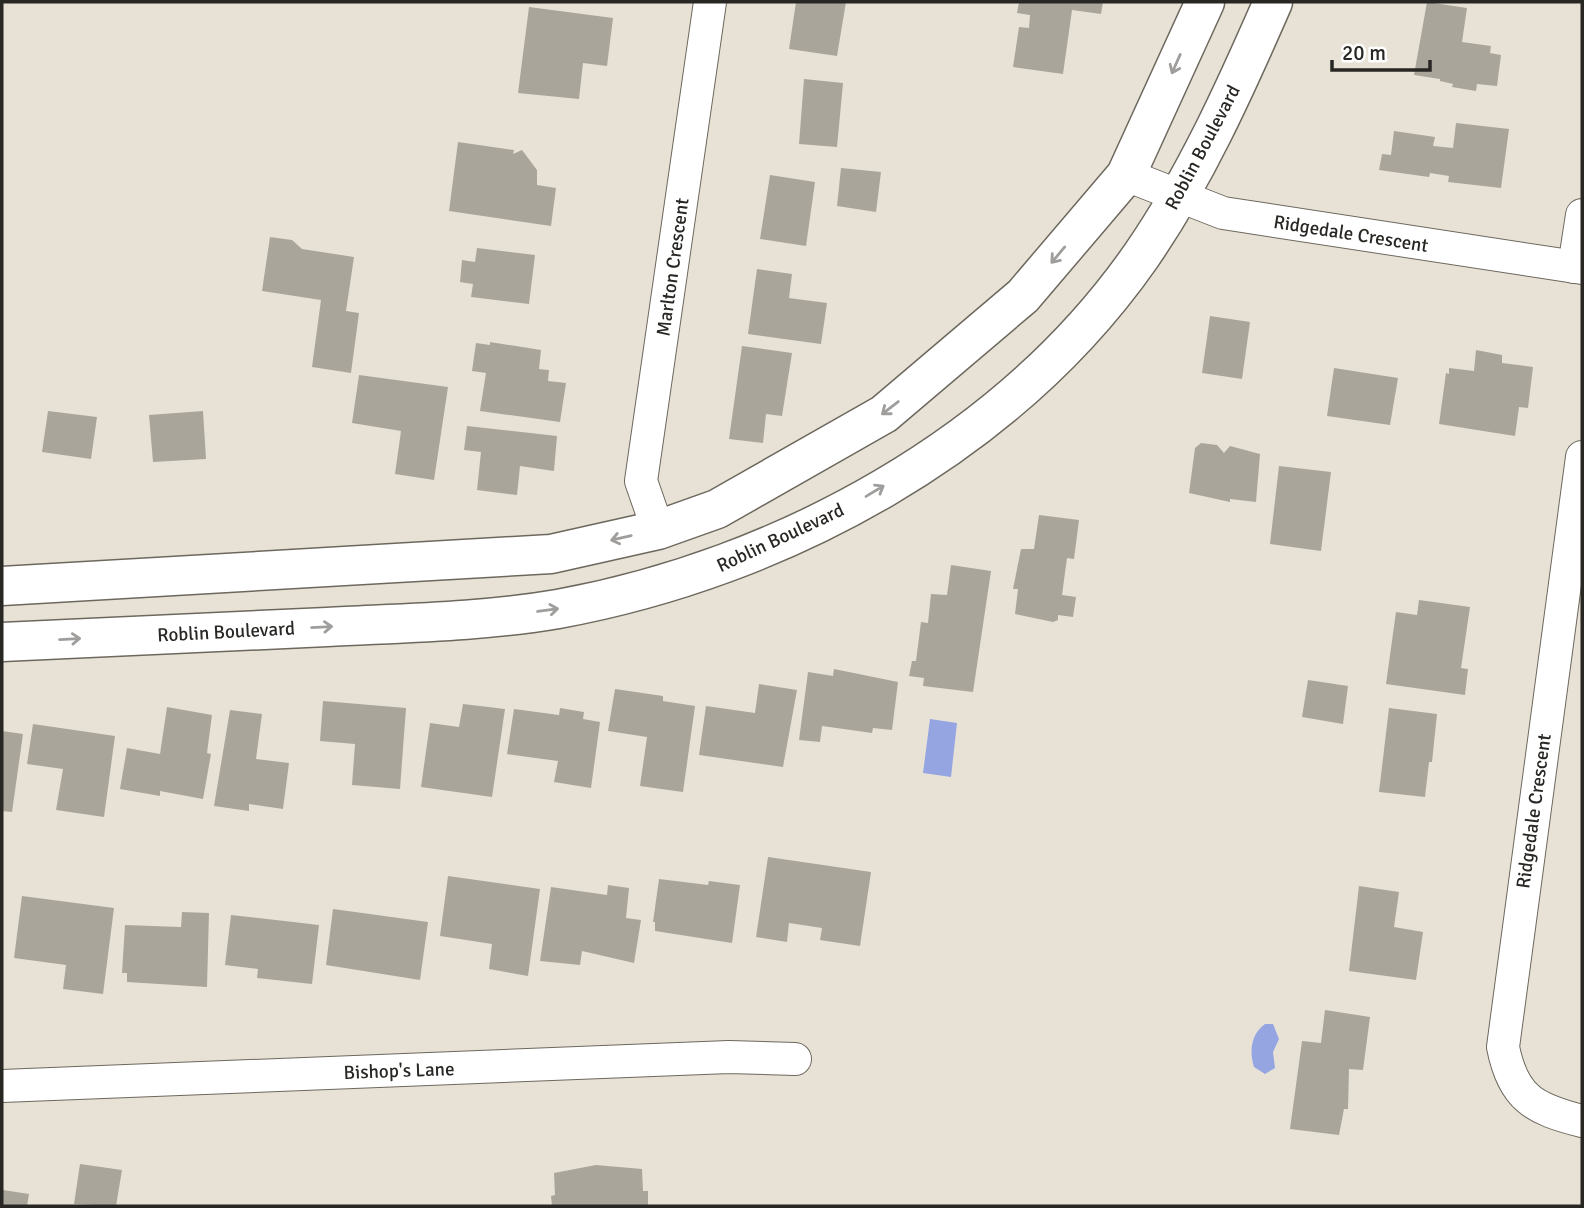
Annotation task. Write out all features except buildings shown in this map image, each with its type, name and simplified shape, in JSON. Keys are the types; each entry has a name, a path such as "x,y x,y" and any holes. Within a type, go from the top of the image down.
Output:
{"main road":[{"path":"2,586 551,554 658,530 717,509 884,414 1023,296 1126,175 1205,2"},
{"name":"Roblin Boulevard","path":"2,642 491,618 619,596 700,573 776,544 852,505 919,464 988,416 1030,380 1106,300 1141,256 1178,197 1220,118 1273,2"}],"street":[{"name":"Marlton Crescent","path":"658,530 641,481 710,2"},
{"name":"Ridgedale Crescent","path":"1126,175 1223,212 1293,226 1578,267"},
{"path":"1578,267 1582,215"},
{"name":"Ridgedale Crescent","path":"1582,457 1503,1047 1508,1070 1521,1092 1554,1114 1582,1121"},
{"name":"Bishop's Lane","path":"2,1086 729,1057 796,1059"}],"water":[{"path":"930,719 957,723 951,777 923,773"},
{"path":"1265,1024 1273,1024 1279,1039 1273,1052 1275,1068 1265,1074 1254,1067 1252,1049 1254,1038"}]}
